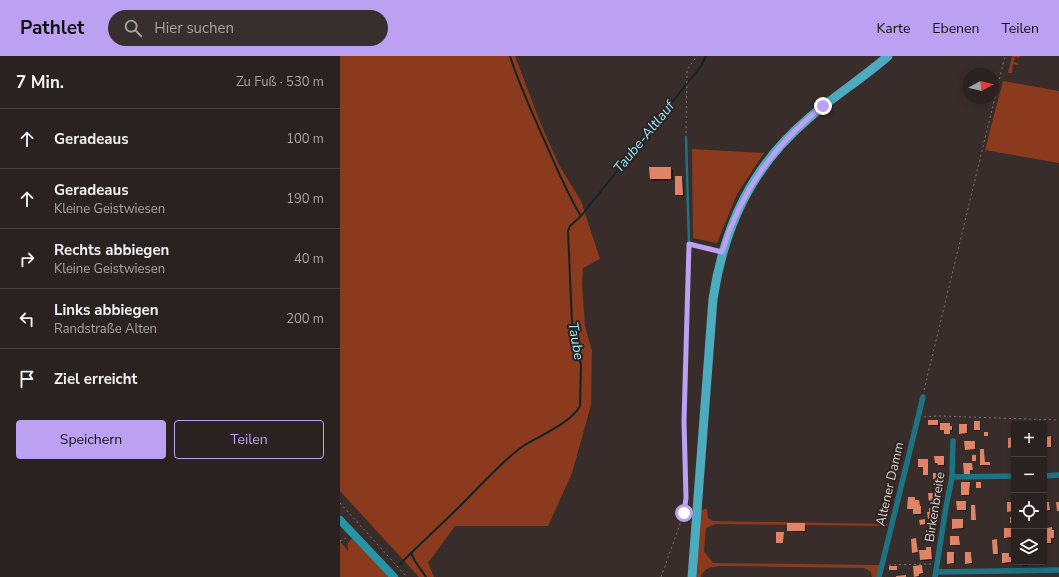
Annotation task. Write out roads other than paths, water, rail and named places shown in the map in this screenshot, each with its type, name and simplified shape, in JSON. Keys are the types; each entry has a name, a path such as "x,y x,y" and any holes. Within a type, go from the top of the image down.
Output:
{"main road":[{"path":"692,577 711,320 717,272 722,252 732,225 753,182 772,155 809,117 888,56"},
{"path":"340,520 394,577"}],"street":[{"name":"Altener Damm","path":"879,577 923,397"},
{"name":"Birkenbreite","path":"936,574 952,477 953,441"},
{"path":"952,477 1011,476"},
{"path":"1047,476 1059,476"},
{"path":"936,574 1059,570"}],"lane":[{"path":"684,421 689,244 686,137"},
{"path":"689,244 722,252"}],"waterway":[{"name":"Taube","path":"400,564 507,459 523,446 554,429 570,418 580,406 581,365 572,322 568,231 570,226 581,216 565,186 541,133 520,85 510,56"},
{"name":"Taube-Altlauf","path":"581,216 701,66 706,56"},
{"path":"411,553 426,577"}]}
